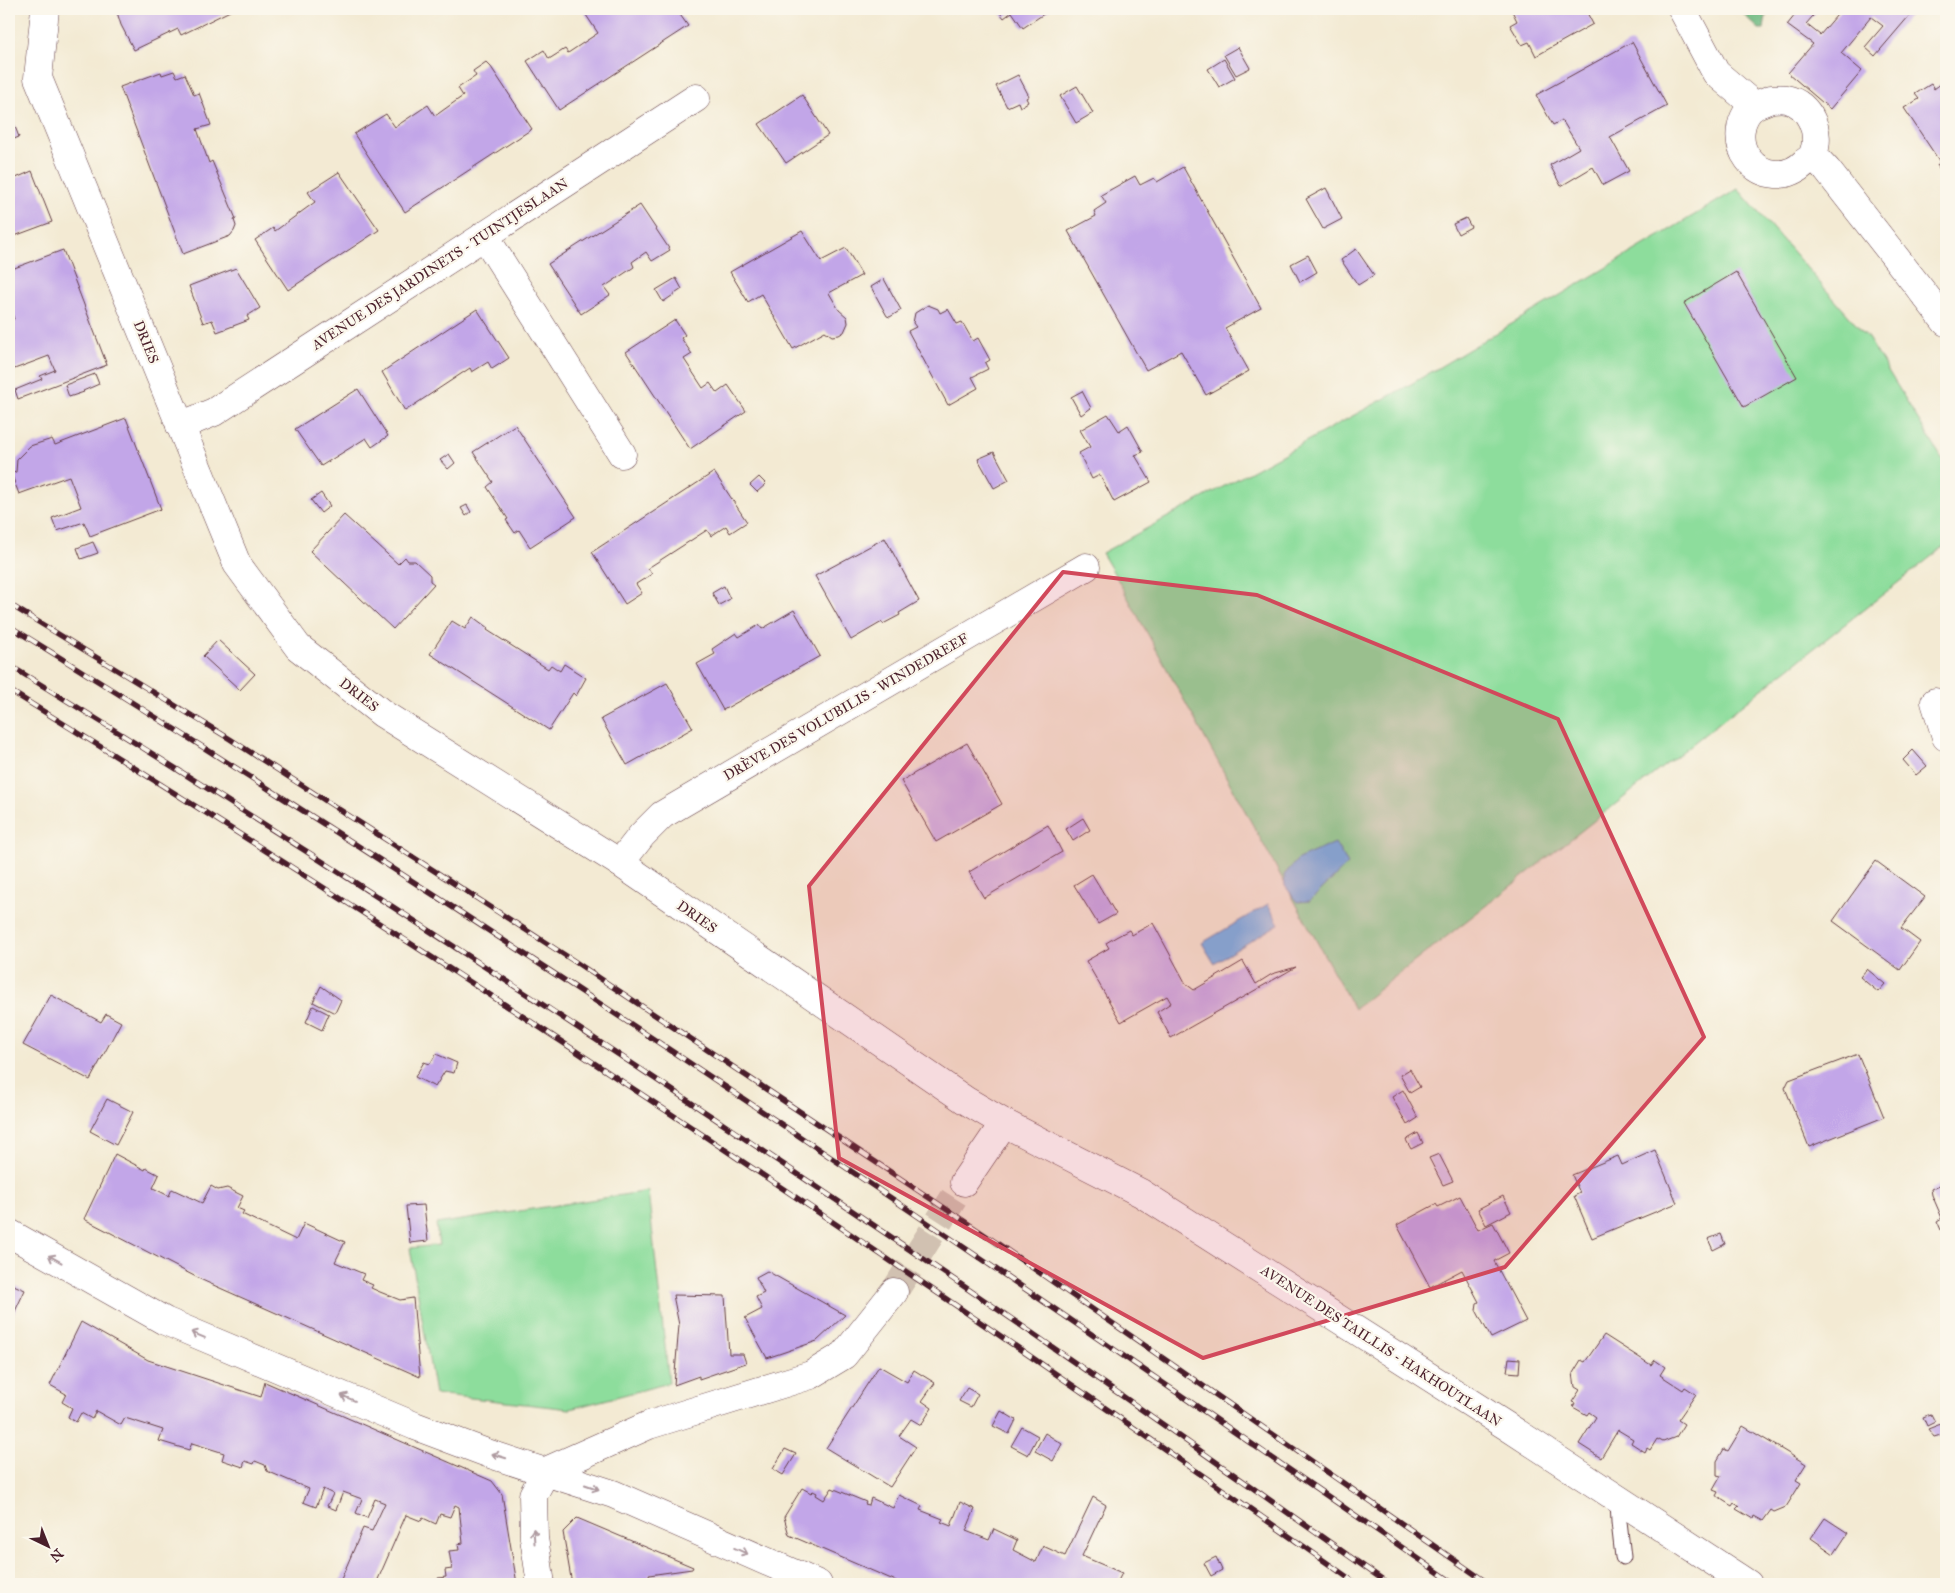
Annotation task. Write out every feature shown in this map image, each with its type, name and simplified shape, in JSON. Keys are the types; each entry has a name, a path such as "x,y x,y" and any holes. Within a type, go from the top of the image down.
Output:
{"street":[{"path":"1682,9 1716,73 1755,106"},
{"name":"DRIES","path":"41,13 38,78 237,564 298,647 383,714 620,863 957,1094 1004,1124"},
{"name":"AVENUE DES JARDINETS - TUINTJESLAAN","path":"180,426 214,412 696,98"},
{"path":"1770,99 1787,99 1803,107 1813,121 1816,137 1813,155 1800,167 1785,174 1768,174 1753,166 1742,152 1740,135 1744,119 1755,106 1770,99"},
{"path":"1813,155 1827,170 1946,322"},
{"path":"484,235 622,454"},
{"name":"DRÈVE DES VOLUBILIS - WINDEDREEF","path":"620,863 642,835 662,815 1086,567"},
{"path":"1935,702 1946,737"},
{"path":"964,1182 1004,1124"},
{"name":"AVENUE DES TAILLIS - HAKHOUTLAAN","path":"1004,1124 1141,1193 1508,1427 1748,1584"},
{"path":"9,1233 166,1321 415,1426 487,1453 613,1494 818,1584"},
{"path":"541,1584 534,1538 533,1495 546,1471 649,1425 811,1375 844,1355 894,1292"}],"lane":[{"path":"1618,1500 1618,1522 1623,1557"}],"highlighted area":[{"path":"1063,572 1257,595 1558,719 1704,1037 1505,1267 1203,1358 839,1158 809,886"}],"green space":[{"path":"1738,9 1767,9 1764,29 1759,29"},
{"path":"1738,189 1868,338 1946,465 1946,545 1354,1009 1102,553 1411,384"},
{"path":"648,1191 669,1383 570,1409 435,1394 410,1248 439,1245 436,1224"}],"water":[{"path":"1335,843 1348,864 1310,901 1298,902 1285,886 1284,875 1298,859"},
{"path":"1268,904 1279,924 1214,963 1202,943"}],"building":[{"path":"116,9 234,9 181,35 178,29 134,50 121,25"},
{"path":"582,9 676,9 688,26 559,110 527,61 544,50 549,59 565,49 568,53 598,33"},
{"path":"997,9 1051,9 1023,28 1012,12 1004,18"},
{"path":"1511,9 1585,9 1593,24 1536,56 1529,42 1522,45 1510,25 1517,21"},
{"path":"1800,9 1819,9 1806,24 1820,35 1842,9 1915,9 1875,56 1865,47 1883,26 1871,17 1841,53 1862,71 1830,109 1788,73 1813,44 1787,25"},
{"path":"1632,42 1667,106 1610,137 1629,171 1603,185 1593,167 1561,186 1550,165 1579,148 1562,120 1553,125 1536,95"},
{"path":"1238,47 1250,68 1236,75 1224,55"},
{"path":"1224,59 1235,78 1219,87 1208,69"},
{"path":"486,62 532,129 405,212 354,134 386,114 395,127 428,105 435,116 463,96 458,88 476,76 473,71"},
{"path":"174,71 177,77 185,74 194,95 199,93 211,125 197,129 209,163 212,161 236,219 234,220 236,226 230,236 183,254 120,87 161,72 162,75"},
{"path":"1018,75 1029,96 1026,98 1028,102 1020,107 1018,102 1007,107 996,86"},
{"path":"1946,80 1946,178 1937,165 1940,162 1904,108 1919,99 1915,94 1931,84 1934,89"},
{"path":"1077,86 1093,113 1076,123 1060,96"},
{"path":"802,95 828,135 786,163 759,124"},
{"path":"9,111 19,137 9,141"},
{"path":"1183,167 1261,308 1225,328 1249,371 1206,395 1181,351 1146,370 1068,231 1096,216 1094,211 1106,203 1101,195 1135,176 1140,185 1154,178 1157,182"},
{"path":"32,171 52,222 9,238 9,181"},
{"path":"339,172 379,230 288,290 255,240 273,228 275,231 315,202 308,192"},
{"path":"1326,188 1342,219 1323,229 1306,199"},
{"path":"640,205 670,250 652,261 646,252 632,262 634,267 604,287 610,295 581,314 548,264"},
{"path":"1466,218 1471,227 1458,234 1453,224"},
{"path":"802,231 821,261 846,248 862,275 829,293 839,310 847,317 848,323 844,332 832,336 825,331 793,349 761,294 748,302 730,272"},
{"path":"1356,249 1374,275 1358,285 1341,260"},
{"path":"63,250 107,365 18,399 15,390 42,379 40,376 55,370 49,356 9,371 9,321 14,319 9,305 9,270"},
{"path":"1308,255 1317,272 1300,282 1291,264"},
{"path":"236,268 260,308 247,316 249,320 217,332 212,320 203,323 189,286"},
{"path":"1736,272 1797,377 1744,407 1684,303"},
{"path":"676,278 682,289 663,302 656,290"},
{"path":"884,279 901,310 890,317 887,316 871,287"},
{"path":"928,305 938,309 940,313 948,309 957,324 962,322 973,341 978,338 990,360 985,363 988,369 972,377 978,388 948,405 908,331 916,327 913,323 915,313"},
{"path":"477,309 509,358 492,369 488,362 472,372 470,368 405,411 382,372"},
{"path":"675,320 685,335 681,338 692,354 684,359 703,388 710,383 717,393 728,385 746,411 690,449 626,352"},
{"path":"95,374 99,384 69,397 65,385"},
{"path":"358,389 388,436 372,447 366,438 321,466 295,429"},
{"path":"1082,391 1091,408 1081,415 1071,397"},
{"path":"1108,414 1119,431 1128,425 1143,452 1135,455 1151,482 1114,502 1100,475 1092,479 1079,453 1090,447 1080,430"},
{"path":"126,418 161,509 90,536 84,522 57,531 52,518 81,507 69,476 19,494 11,473 16,472 17,459 30,446 52,439 55,445"},
{"path":"515,425 576,517 530,547 519,530 515,533 506,520 508,519 487,487 493,482 473,452"},
{"path":"994,452 1009,480 994,488 978,459"},
{"path":"449,454 455,463 448,469 440,460"},
{"path":"714,472 747,522 730,533 726,526 711,536 707,530 648,568 652,574 636,584 642,593 625,604 592,552"},
{"path":"759,477 766,484 757,492 750,485"},
{"path":"321,493 330,506 321,513 311,500"},
{"path":"467,505 471,512 466,516 461,508"},
{"path":"344,515 398,564 405,557 408,561 415,561 430,575 430,581 434,584 393,629 310,551"},
{"path":"885,538 919,601 899,613 900,615 883,624 882,622 851,640 815,576"},
{"path":"93,542 98,553 81,559 77,548"},
{"path":"724,586 730,599 719,605 712,593"},
{"path":"794,610 820,656 723,710 697,664 715,654 712,649 736,633 739,637 759,625 762,629"},
{"path":"473,617 488,628 487,630 548,669 551,665 560,671 564,664 586,678 576,696 573,693 549,730 430,654 452,621 465,629"},
{"path":"218,640 255,674 240,690 203,656"},
{"path":"667,683 693,728 627,765 601,719"},
{"path":"967,743 1002,804 936,842 901,781"},
{"path":"1913,750 1927,766 1916,775 1903,760"},
{"path":"1083,818 1090,830 1073,841 1066,829"},
{"path":"1048,825 1062,852 984,898 969,872"},
{"path":"1876,861 1925,897 1901,928 1920,942 1900,970 1833,921"},
{"path":"1092,874 1116,914 1098,924 1074,885"},
{"path":"1153,923 1186,984 1194,990 1243,961 1256,984 1272,974 1296,967 1171,1038 1157,1012 1171,1003 1167,996 1121,1022 1086,961 1109,948 1106,943 1116,937 1129,930 1132,935"},
{"path":"1867,969 1885,984 1878,992 1860,977"},
{"path":"321,986 341,1000 335,1013 313,1002"},
{"path":"51,995 101,1022 106,1014 121,1022 90,1080 23,1045"},
{"path":"313,1006 329,1014 322,1030 306,1022"},
{"path":"436,1054 457,1063 454,1073 445,1071 435,1087 415,1077 424,1062 430,1064"},
{"path":"1858,1054 1884,1117 1809,1147 1785,1088 1789,1080"},
{"path":"1410,1069 1420,1087 1410,1093 1400,1075"},
{"path":"1403,1090 1418,1118 1407,1125 1392,1097"},
{"path":"107,1099 133,1112 116,1145 90,1131"},
{"path":"1418,1133 1423,1143 1411,1149 1406,1140"},
{"path":"1655,1150 1677,1203 1592,1238 1574,1196 1580,1193 1572,1175 1618,1156 1622,1165"},
{"path":"115,1154 145,1170 146,1168 159,1175 153,1188 169,1196 172,1189 202,1203 211,1186 218,1190 227,1188 243,1196 237,1208 244,1211 242,1214 296,1240 304,1223 345,1242 335,1262 364,1274 361,1280 373,1285 371,1288 400,1300 413,1298 420,1377 202,1280 84,1219"},
{"path":"1439,1154 1453,1181 1443,1185 1429,1158"},
{"path":"1946,1182 1946,1241 1937,1221 1942,1218 1931,1189"},
{"path":"1460,1196 1478,1230 1493,1223 1509,1253 1494,1261 1526,1321 1491,1338 1476,1310 1477,1303 1479,1302 1462,1270 1430,1287 1397,1225 1436,1204 1438,1207"},
{"path":"1503,1196 1511,1212 1486,1225 1478,1209"},
{"path":"424,1205 428,1241 410,1243 406,1206"},
{"path":"1721,1234 1725,1244 1713,1250 1708,1239"},
{"path":"767,1271 845,1315 817,1341 767,1358 745,1318 762,1309 756,1297 764,1293 756,1277"},
{"path":"9,1283 25,1290 9,1324"},
{"path":"673,1295 725,1296 729,1354 743,1354 746,1363 699,1379 699,1376 674,1385 679,1325"},
{"path":"81,1322 148,1360 261,1397 265,1382 492,1481 502,1494 517,1584 439,1584 438,1578 446,1577 445,1570 452,1569 449,1551 459,1550 458,1544 463,1543 459,1507 455,1505 450,1517 440,1514 436,1524 423,1518 421,1521 406,1515 376,1584 339,1584 363,1528 372,1531 385,1503 375,1499 367,1518 356,1513 362,1499 343,1492 336,1510 327,1506 333,1494 323,1489 316,1507 303,1502 309,1489 267,1471 265,1465 255,1461 254,1464 245,1461 243,1467 222,1460 224,1453 192,1443 189,1450 159,1441 163,1430 125,1418 121,1425 96,1411 92,1419 81,1413 76,1422 68,1417 72,1408 62,1402 66,1394 50,1385"},
{"path":"1604,1335 1651,1365 1655,1360 1665,1367 1660,1375 1683,1390 1685,1387 1696,1394 1678,1420 1684,1424 1676,1437 1663,1442 1657,1439 1650,1450 1647,1448 1645,1452 1631,1443 1633,1439 1618,1430 1601,1458 1579,1444 1596,1417 1589,1412 1587,1415 1573,1407 1575,1403 1572,1402 1580,1390 1575,1387 1573,1373 1581,1360 1585,1362"},
{"path":"1509,1358 1520,1359 1519,1373 1507,1372"},
{"path":"879,1366 907,1382 914,1370 935,1383 922,1401 932,1408 921,1425 911,1419 899,1436 916,1447 890,1487 826,1448"},
{"path":"967,1388 978,1394 971,1407 959,1401"},
{"path":"1001,1411 1016,1420 1009,1434 993,1426"},
{"path":"1931,1414 1935,1422 1927,1426 1923,1417"},
{"path":"1946,1422 1946,1439 1944,1434 1934,1437 1928,1429"},
{"path":"1743,1426 1806,1464 1796,1480 1801,1483 1786,1507 1774,1512 1771,1510 1763,1521 1754,1516 1753,1519 1736,1509 1739,1506 1734,1503 1732,1506 1716,1496 1718,1492 1713,1490 1721,1476 1717,1475 1717,1461 1724,1449 1728,1451"},
{"path":"1022,1427 1038,1436 1028,1455 1011,1446"},
{"path":"1045,1433 1062,1444 1053,1461 1035,1451"},
{"path":"785,1449 796,1454 783,1475 773,1469"},
{"path":"802,1488 811,1493 813,1491 817,1493 816,1495 824,1500 832,1488 866,1502 865,1504 869,1505 871,1498 893,1508 899,1495 922,1506 920,1510 943,1519 941,1522 951,1526 960,1502 975,1509 966,1531 989,1540 994,1529 1017,1540 1013,1550 1036,1562 1043,1546 1065,1556 1093,1497 1106,1505 1082,1556 1122,1573 1117,1583 1121,1584 903,1584 789,1535 784,1517"},
{"path":"577,1518 693,1567 692,1569 649,1575 651,1584 572,1584 563,1532"},
{"path":"1825,1518 1848,1533 1834,1554 1811,1538"},
{"path":"1216,1557 1222,1570 1211,1576 1204,1563"}],"tunnel":[{"path":"894,1292 964,1182"}],"railway":[{"path":"9,604 230,739 574,961 991,1239 1489,1584"},
{"path":"9,626 376,857 738,1095 1097,1338 1455,1584"},
{"path":"9,665 369,891 724,1125 1013,1320 1389,1584"},
{"path":"9,690 351,905 690,1126 1025,1353 1357,1584"}]}
